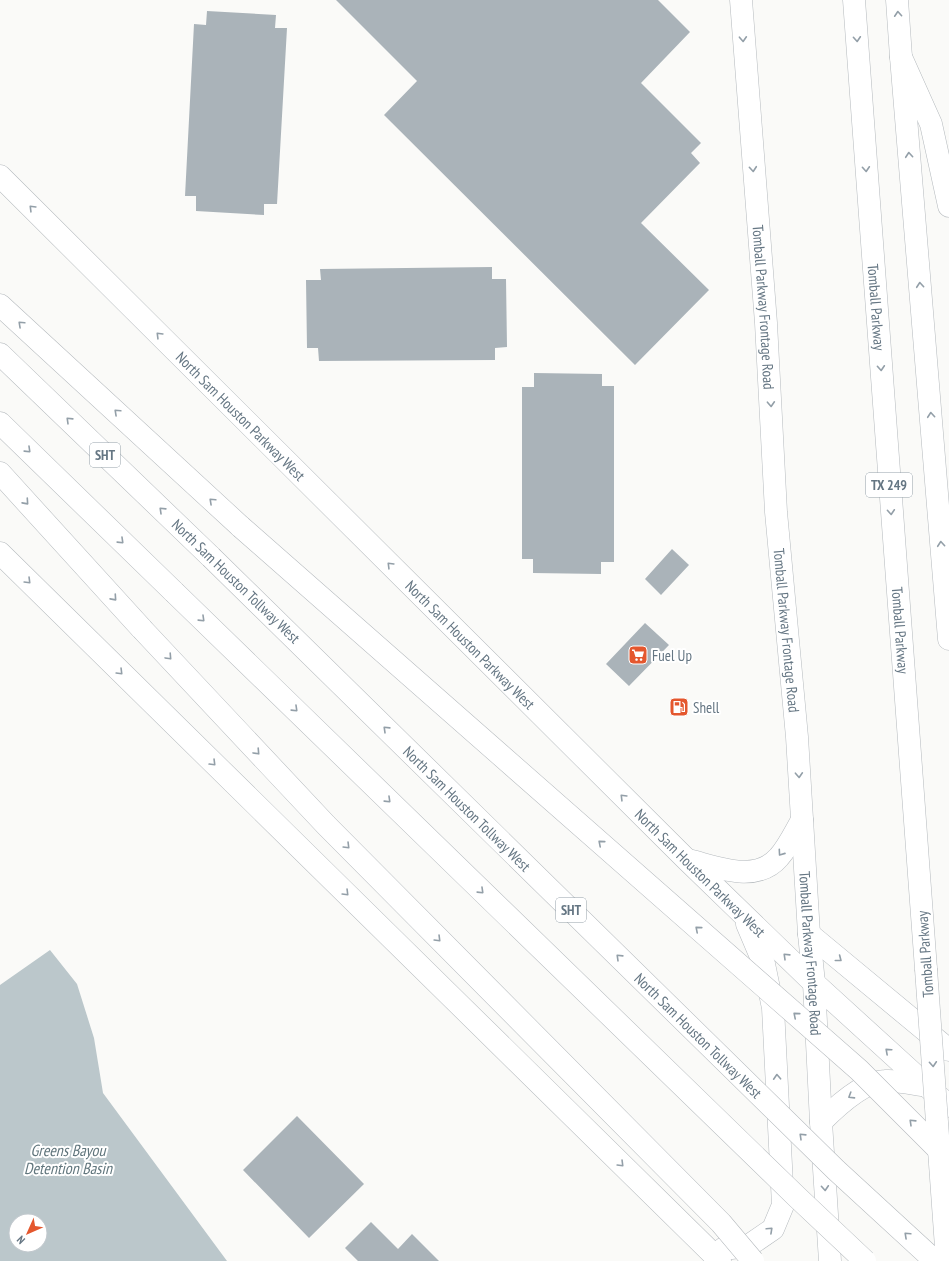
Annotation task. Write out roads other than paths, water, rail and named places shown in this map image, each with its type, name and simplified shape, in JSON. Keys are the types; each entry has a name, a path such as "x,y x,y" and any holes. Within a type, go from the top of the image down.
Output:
{"main road":[{"name":"Tomball Parkway Frontage Road","path":"741,0 766,323 776,512 797,736 809,934 814,983 830,1261"},
{"name":"Tomball Parkway","path":"854,0 947,1261"},
{"path":"897,0 949,639"},
{"path":"901,57 931,124 949,206"},
{"name":"North Sam Houston Parkway West","path":"0,176 687,860 814,983 949,1106"},
{"path":"0,305 241,527 859,1070 949,1160"},
{"name":"North Sam Houston Tollway West","path":"0,354 211,557 836,1170 935,1261"},
{"path":"0,423 797,1197 865,1261"},
{"path":"0,473 142,629 326,825 721,1223 753,1261"},
{"path":"0,553 720,1261"},
{"path":"687,860 732,871 755,872 768,868 779,857 802,820"},
{"path":"696,1238 723,1249 748,1246 773,1229 784,1205 773,1008 764,964 743,914"},
{"path":"809,934 949,1050"},
{"path":"821,1122 842,1101 860,1090 883,1080 928,1086"}],"water":[{"name":"Greens Bayou Detention Basin","path":"50,950 77,984 94,1038 103,1093 227,1261 0,1261 0,985"}],"place":[{"name":"Fuel Up","path":"638,655"},
{"name":"Shell","path":"679,707"}]}
